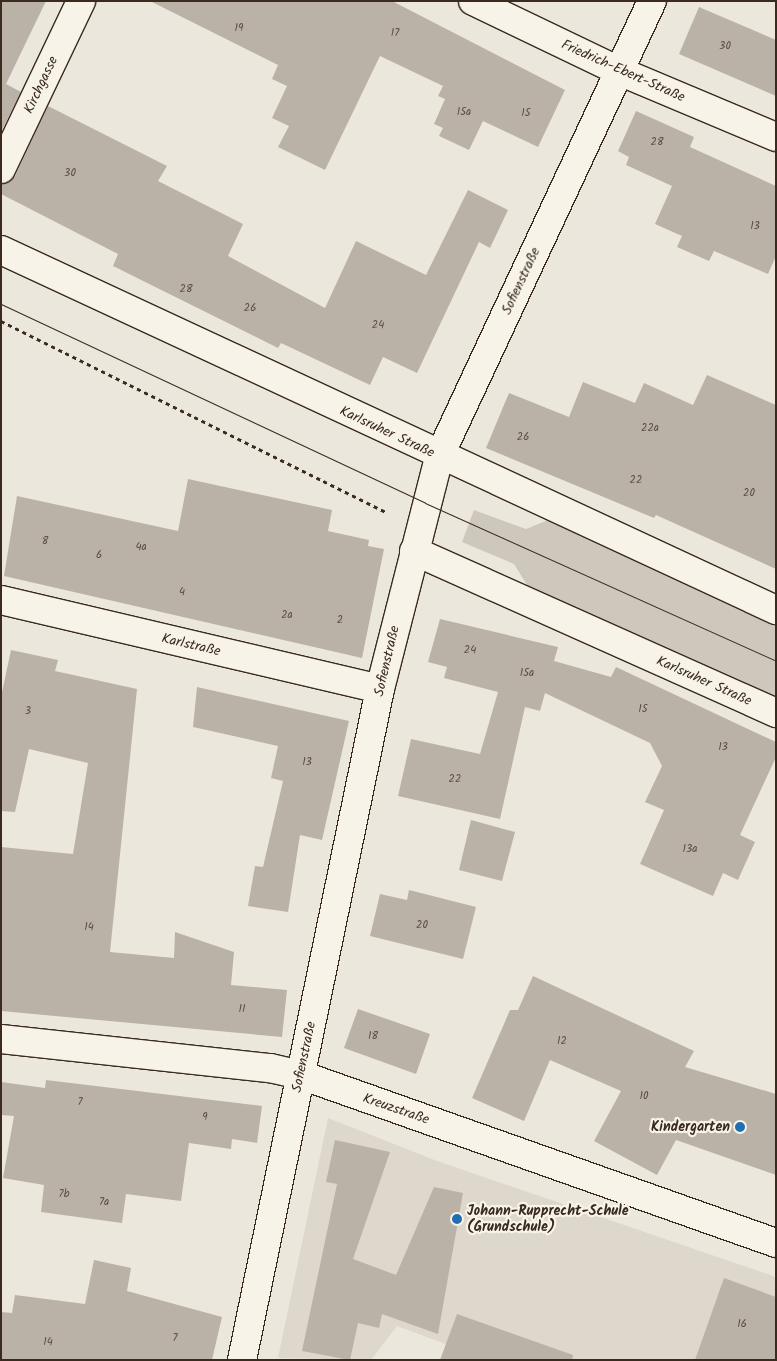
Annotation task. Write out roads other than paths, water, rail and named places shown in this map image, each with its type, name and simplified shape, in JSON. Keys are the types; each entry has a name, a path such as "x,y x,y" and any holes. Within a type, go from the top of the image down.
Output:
{"street":[{"name":"Kirchgasse","path":"1,169 81,1"},
{"name":"Friedrich-Ebert-Straße","path":"473,1 619,71 776,137"},
{"name":"Sofienstraße","path":"242,1360 380,689 416,540 439,457 652,1"},
{"name":"Karlsruher Straße","path":"1,250 439,457 776,610"},
{"name":"Karlsruher Straße","path":"416,540 776,713"},
{"name":"Karlstraße","path":"1,600 380,689"},
{"name":"Kreuzstraße","path":"1,1039 270,1068 300,1075 776,1243"}],"tram line":[{"path":"1,304 425,503 776,661"}],"place":[{"name":"Kindergarten","path":"740,1127"},
{"name":"Johann-Rupprecht-Schule (Grundschule)","path":"457,1219"}]}
